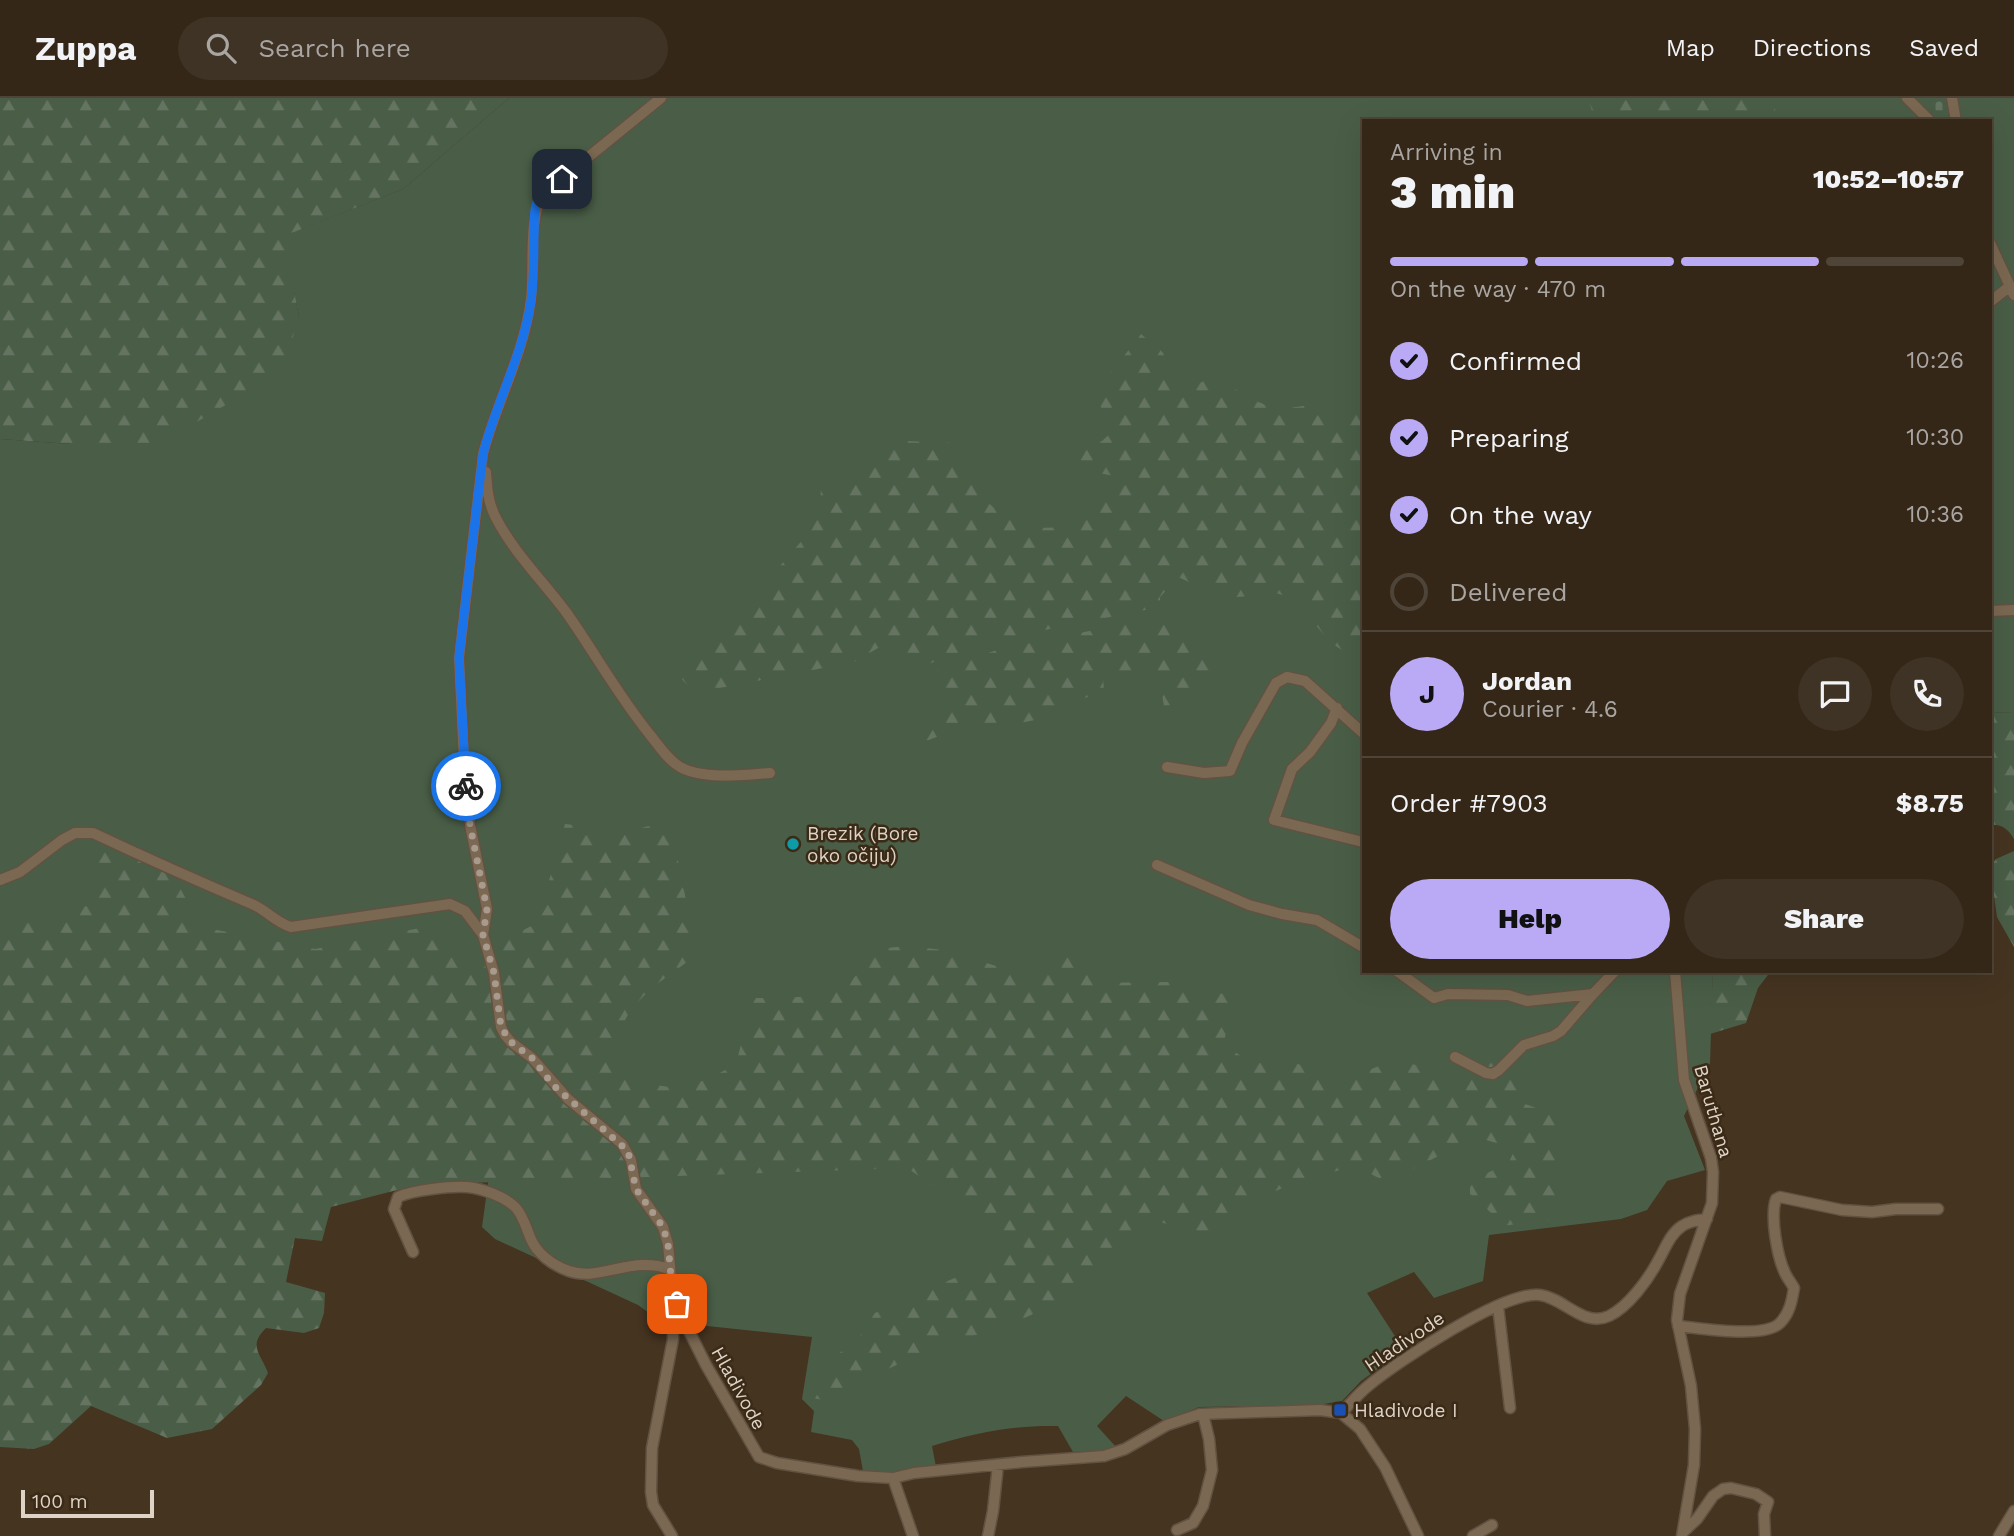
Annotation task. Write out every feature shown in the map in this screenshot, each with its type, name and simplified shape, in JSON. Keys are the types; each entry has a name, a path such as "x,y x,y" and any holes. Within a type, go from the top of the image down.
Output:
{"street":[{"path":"483,935 487,909 470,825 459,657 483,454 491,422 508,386 520,351 529,314 536,204 544,193 661,98"},
{"path":"1907,98 1928,119"},
{"path":"1952,98 1955,119"},
{"path":"1992,247 2012,290 1992,301"},
{"path":"483,454 489,502 504,533 530,570 544,583 566,612 617,691 663,751 681,768 709,775 731,777 770,773"},
{"path":"1992,611 2014,610"},
{"path":"1167,767 1203,773 1230,771 1242,743 1281,679 1298,678 1305,681 1362,732"},
{"path":"1337,708 1331,723 1310,752 1292,769 1274,820 1362,842"},
{"path":"0,880 20,872 75,833 93,833 257,906 291,927 450,904 465,911 483,935"},
{"path":"1157,865 1249,905 1282,914 1318,919 1362,946"},
{"name":"Hladivode","path":"483,935 494,973 501,1027 505,1035 540,1065 546,1076 568,1099 628,1151 636,1189 663,1227 668,1244 673,1299 712,1377 759,1457 777,1463 858,1476 892,1478 1104,1456 1125,1449 1175,1421 1203,1414 1320,1410 1341,1413 1385,1373 1451,1330 1496,1307"},
{"path":"1400,973 1434,998 1448,994 1508,995 1527,1001 1593,994"},
{"path":"1455,1057 1493,1074 1524,1045 1561,1031 1613,973"},
{"name":"Baruthana","path":"1675,973 1684,1080 1711,1158 1714,1190 1707,1219 1680,1294 1678,1325 1695,1429 1694,1465 1682,1534"},
{"path":"413,1252 394,1209 398,1197 469,1187 499,1197 515,1206 538,1251 568,1271 587,1273 641,1263 657,1264 669,1269"},
{"path":"1678,1325 1755,1331 1779,1325 1788,1312 1794,1287 1785,1275 1773,1218 1776,1199 1780,1197 1842,1210 1872,1212 1937,1209"},
{"path":"1510,1408 1496,1307 1523,1296 1539,1295 1554,1299 1584,1317 1600,1320 1611,1315 1637,1290 1678,1229 1695,1220 1707,1219"},
{"path":"671,1536 653,1505 651,1492 652,1448 673,1339 673,1299"},
{"path":"1341,1413 1360,1429 1385,1467 1418,1536"},
{"path":"1177,1530 1193,1522 1203,1506 1212,1470 1203,1414"},
{"path":"988,1536 998,1465"},
{"path":"892,1478 913,1536"},
{"path":"1682,1534 1717,1493 1731,1489 1756,1494 1768,1502 1764,1514 1765,1536"},
{"path":"1999,1536 2014,1511"},
{"path":"1473,1536 1492,1525"}],"green space":[{"path":"0,98 509,98 403,189 284,236 299,317 282,372 159,444 71,444 0,439"},
{"path":"509,98 2014,98 2014,712 1992,713 1992,119 1362,119 1362,973 1713,973 1710,1063 1684,1116 1705,1170 1667,1181 1647,1210 1621,1219 1489,1235 1483,1281 1434,1298 1414,1272 1367,1293 1404,1350 1361,1381 1342,1401 1317,1405 1199,1407 1164,1421 1126,1396 1097,1426 1116,1447 1101,1451 1073,1452 1058,1426 1010,1428 932,1446 936,1467 890,1473 863,1471 859,1449 852,1440 811,1432 814,1411 802,1399 812,1337 660,1321 638,1305 495,1239 482,1227 493,1147 0,950 0,439 71,444 299,317 283,236 403,189"},
{"path":"1588,98 1691,98 1737,104 1740,98 1766,98 1782,119 1594,119"},
{"path":"1914,98 1950,98 1952,119 1935,119"},
{"path":"1141,334 1161,350 1172,375 1181,382 1192,385 1208,378 1265,404 1277,407 1308,405 1327,425 1334,422 1362,395 1362,655 1344,651 1334,644 1307,613 1282,595 1219,595 1178,577 1160,597 1160,607 989,641 918,668 890,641 854,662 694,693 682,679 812,529 820,514 821,485 880,465 884,449 906,441 954,443 971,480 986,500 1006,516 1030,526 1056,527 1085,513 1117,483 1115,476 1070,468 1063,455 1067,446 1102,441 1114,430 1094,395"},
{"path":"1163,616 1218,669 1221,678 1200,685 1190,704 1164,706 1159,676 1150,671 1103,673 1104,692 1075,701 1040,719 957,729 908,748 906,737 947,707 924,675 997,650"},
{"path":"2014,712 2014,839 2004,828 1992,825 1992,713"},
{"path":"670,821 697,955 663,979 641,999 625,1021 619,1036 618,1061 647,1082 661,1086 690,1085 736,1064 753,998 810,995 838,987 861,971 876,949 907,946 944,950 1009,970 1032,971 1073,950 1092,983 1169,982 1228,995 1233,1003 1225,1037 1229,1048 1247,1060 1265,1064 1286,1061 1344,1076 1364,1072 1394,1060 1425,1067 1450,1077 1475,1074 1495,1060 1520,1075 1517,1085 1525,1104 1570,1120 1574,1126 1560,1139 1556,1151 1560,1219 1501,1226 1497,1218 1470,1194 1470,1182 1509,1162 1515,1149 1477,1137 1386,1182 1356,1166 1271,1193 1244,1207 1221,1229 1211,1234 1193,1233 1157,1221 1088,1289 1009,1325 930,1349 844,1390 829,1401 807,1397 830,1361 860,1336 875,1313 1025,1247 907,1168 468,1183 397,1190 331,1207 322,1241 295,1238 286,1282 325,1293 324,1313 319,1328 304,1333 266,1328 258,1340 257,1349 268,1373 261,1385 212,1429 167,1438 91,1406 49,1444 34,1449 0,1447 0,935 27,923 97,903 97,862 106,843 173,875 201,927 315,949 435,925 462,962 537,923 565,824 628,831"},
{"path":"2014,851 2014,947 1997,917 1992,881 1992,864 1996,859"},
{"path":"1713,973 1769,973 1758,988 1746,1023 1710,1034"}],"way so far":[{"path":"466,786 475,855 487,909 483,935 494,973 501,1027 511,1042 540,1065 553,1085 628,1151 636,1189 663,1227 668,1244 673,1299 677,1304"}],"place":[{"name":"Brezik (Bore oko očiju)","path":"793,844"},
{"name":"Hladivode I","path":"1340,1410"}],"route":[{"path":"466,786 459,657 483,454 491,422 508,386 520,351 529,314 536,204 544,193 562,179"}]}
